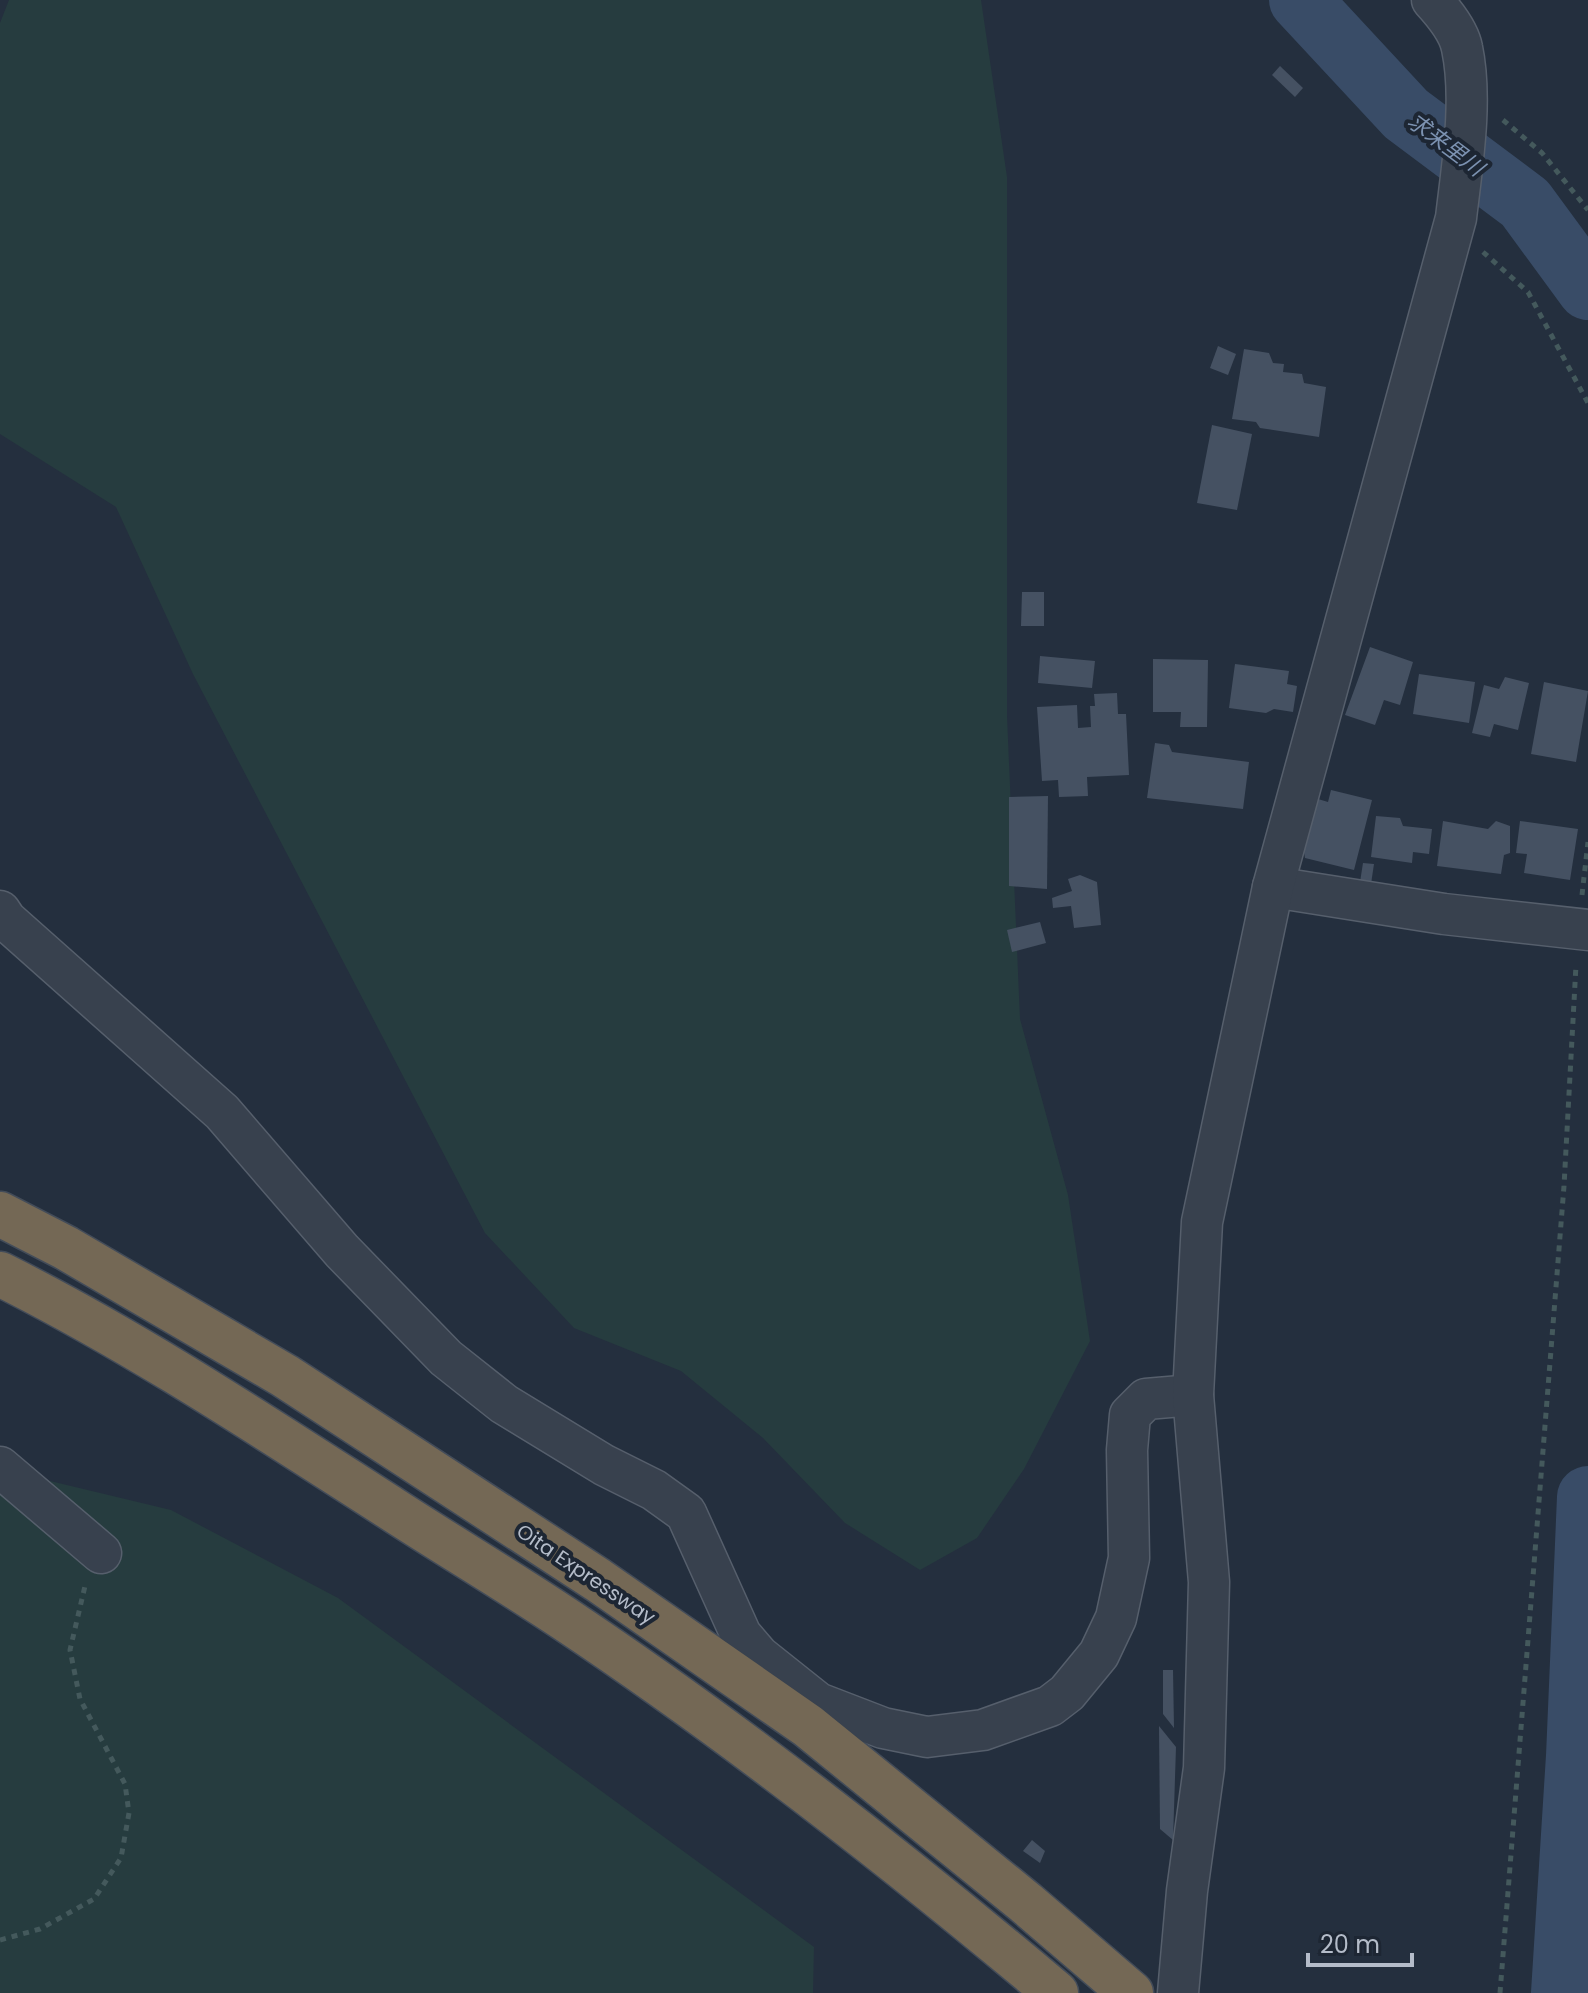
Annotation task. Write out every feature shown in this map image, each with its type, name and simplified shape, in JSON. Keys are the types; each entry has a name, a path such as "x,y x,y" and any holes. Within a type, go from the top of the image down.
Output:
{"highway":[{"name":"Oita Expressway","path":"0,1214 66,1248 285,1376 598,1580 808,1726 1026,1903 1131,1993"},
{"path":"0,1274 253,1420 566,1620 769,1763 978,1927 1056,1993"}],"street":[{"path":"1185,1987 1187,1891 1204,1768 1209,1582 1193,1395 1202,1222 1273,887 1454,225 1466,103 1462,45 1432,0"},
{"path":"1273,887 1444,914 1583,930"},
{"path":"0,911 6,920 222,1112 342,1251 446,1358 504,1404 604,1465 654,1490 686,1513 741,1635 759,1656 818,1703 883,1728 927,1737 983,1730 1050,1706 1067,1693 1099,1654 1116,1618 1129,1558 1127,1450 1130,1415 1146,1399 1193,1395"},
{"path":"0,1467 101,1553"}],"path":[{"path":"1466,103 1542,153 1585,202 1588,210"},
{"path":"1454,225 1528,292 1588,403"},
{"path":"1500,1993 1588,842"},
{"path":"0,1940 40,1929 94,1899 121,1858 129,1813 125,1784 80,1699 70,1650 87,1574 101,1553"}],"green space":[{"path":"9,0 981,0 1007,177 1007,716 1020,1019 1068,1195 1090,1341 1024,1469 977,1538 920,1570 845,1523 763,1438 681,1371 574,1328 485,1233 193,674 116,507 0,434 0,23"},
{"path":"0,1469 171,1510 338,1598 814,1947 813,1993 0,1993"}],"building":[{"path":"1280,66 1303,88 1295,97 1272,75"},
{"path":"1218,346 1236,354 1228,375 1210,368"},
{"path":"1244,349 1269,353 1273,363 1284,364 1283,372 1302,374 1304,383 1326,387 1319,437 1260,428 1256,422 1232,419"},
{"path":"1212,425 1252,434 1237,510 1197,503"},
{"path":"1022,592 1044,592 1044,626 1021,626"},
{"path":"1370,647 1413,662 1400,705 1384,700 1375,725 1345,715"},
{"path":"1040,656 1095,661 1092,688 1038,683"},
{"path":"1153,659 1208,660 1207,727 1180,727 1181,712 1153,712"},
{"path":"1235,664 1289,671 1287,684 1297,686 1293,712 1274,709 1266,713 1229,708"},
{"path":"1419,674 1475,682 1469,723 1413,714"},
{"path":"1505,677 1529,683 1518,730 1494,724 1490,737 1472,733 1484,685 1499,689"},
{"path":"1544,682 1588,691 1576,762 1531,754"},
{"path":"1117,693 1118,714 1126,714 1129,775 1087,777 1088,796 1059,797 1058,780 1042,781 1037,707 1077,705 1078,728 1091,727 1090,706 1095,706 1094,694"},
{"path":"1155,743 1169,745 1172,752 1249,762 1243,809 1147,798"},
{"path":"1331,790 1372,800 1354,870 1305,858 1302,840 1310,811 1316,809 1318,799 1328,802"},
{"path":"1048,796 1047,889 1009,886 1009,797"},
{"path":"1376,816 1400,818 1403,826 1432,829 1429,854 1413,852 1412,863 1371,857"},
{"path":"1443,821 1488,829 1496,821 1510,826 1510,853 1504,855 1501,874 1437,866"},
{"path":"1520,821 1578,829 1570,880 1524,873 1527,854 1516,853"},
{"path":"1363,863 1374,864 1371,884 1360,882"},
{"path":"1080,875 1097,882 1101,925 1074,928 1071,906 1053,908 1052,898 1072,891 1068,879"},
{"path":"1040,922 1046,943 1012,952 1007,930"},
{"path":"1163,1670 1173,1670 1174,1728 1163,1714"},
{"path":"1159,1726 1176,1747 1173,1840 1160,1829"},
{"path":"1032,1840 1045,1851 1040,1863 1023,1851"}],"waterway":[{"name":"求来里川","path":"1300,0 1406,114 1525,203 1588,289"},
{"name":"求来里川","path":"1562,1993 1577,1756 1588,1497"}]}
